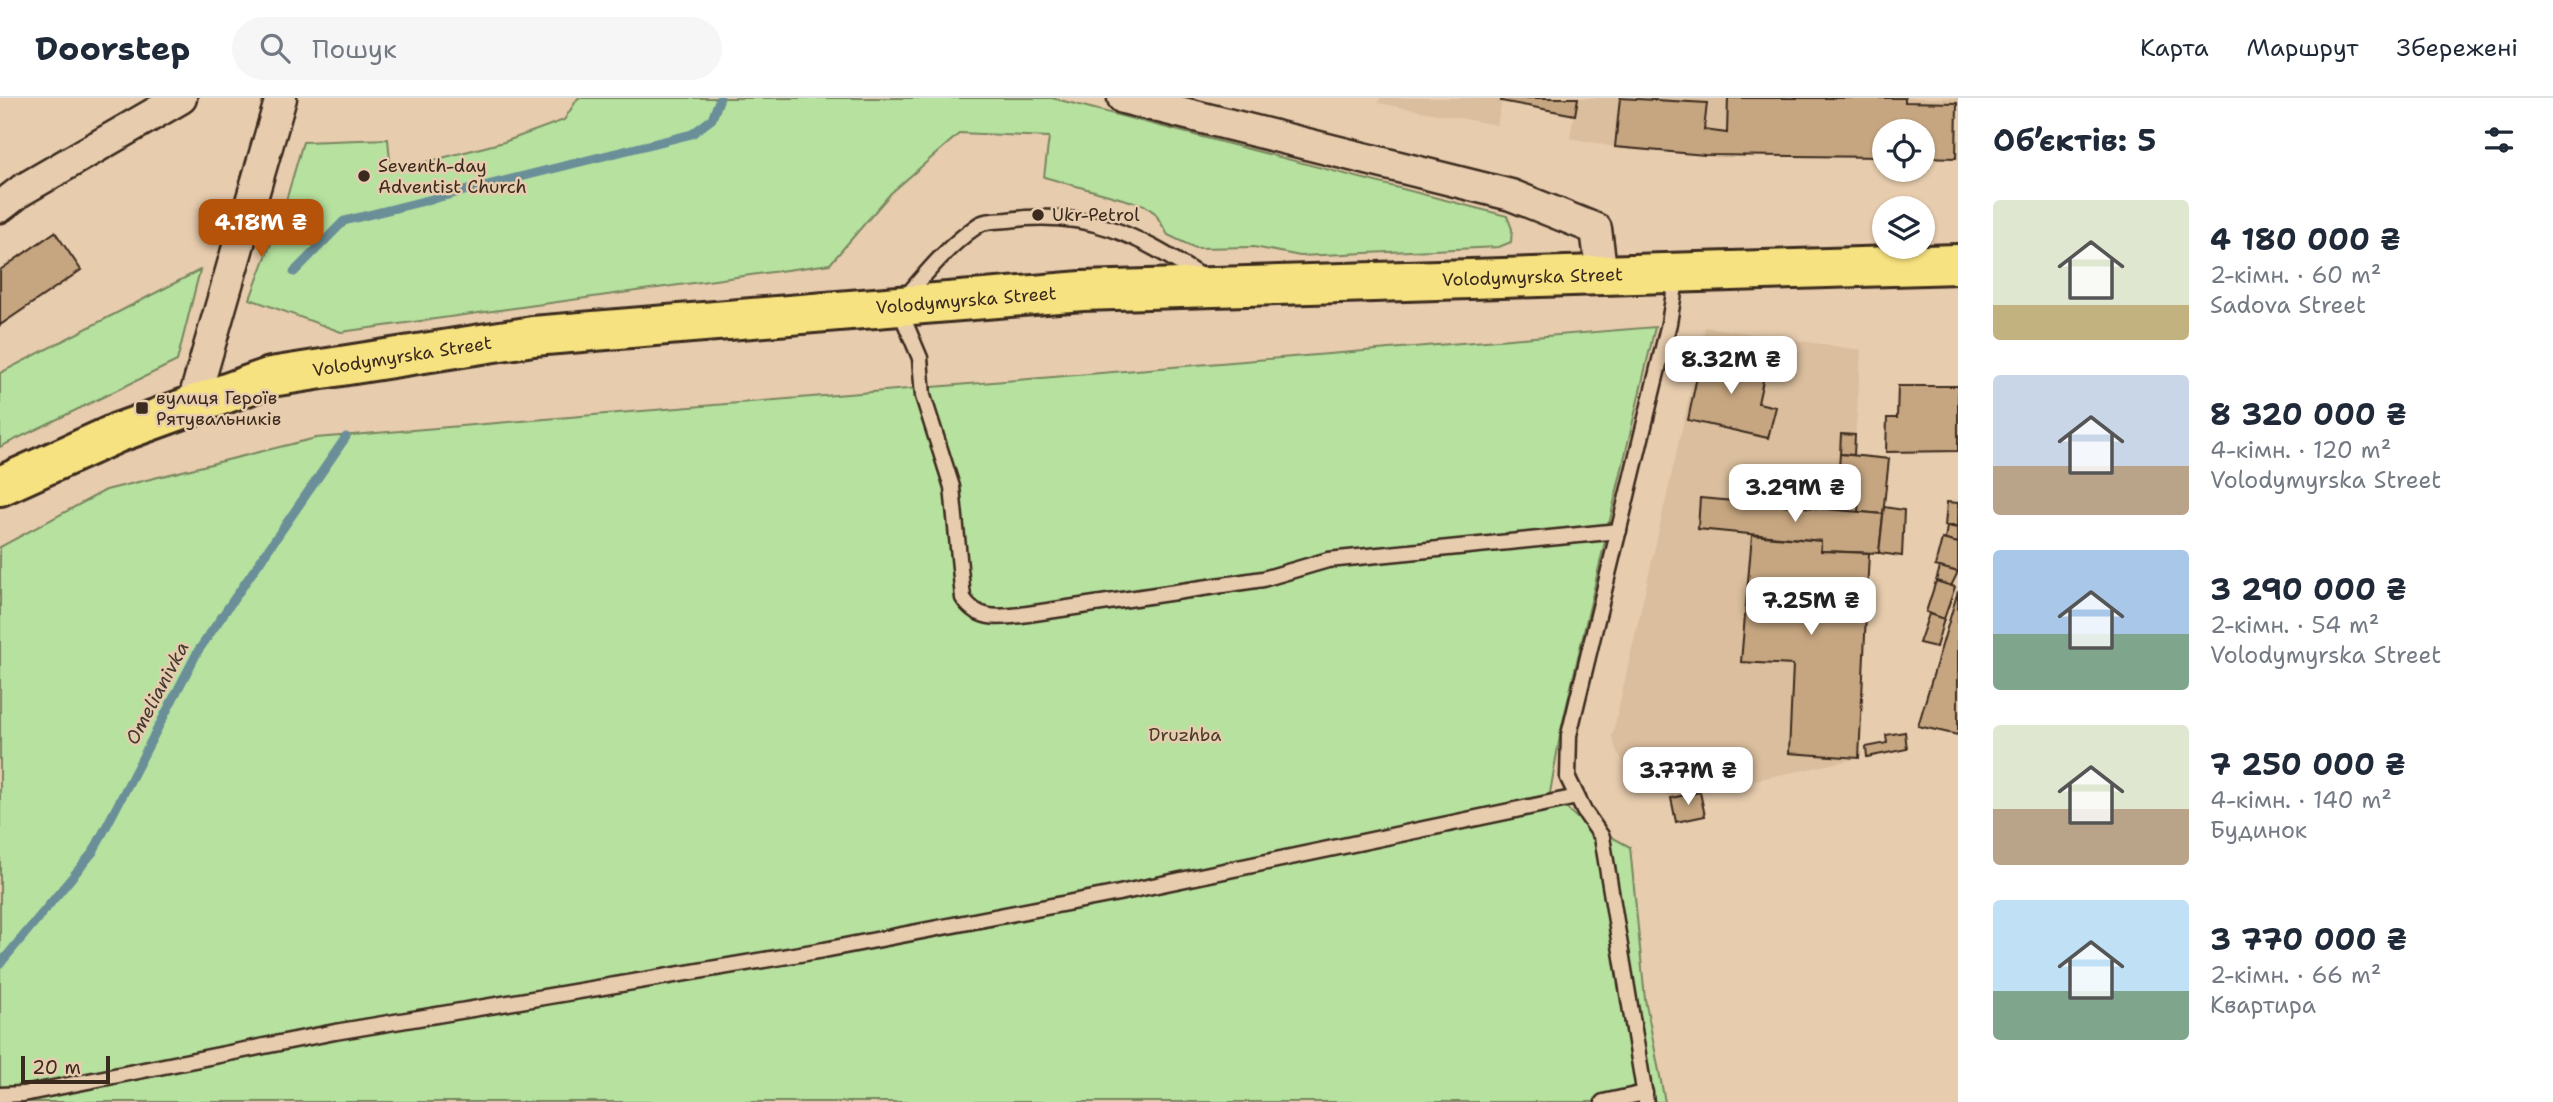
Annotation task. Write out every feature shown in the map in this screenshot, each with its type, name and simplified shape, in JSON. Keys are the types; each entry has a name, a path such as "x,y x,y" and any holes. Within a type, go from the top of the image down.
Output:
{"main road":[{"name":"Volodymyrska Street","path":"0,486 117,433 271,377 533,336 1082,291 1958,264"}],"street":[{"path":"0,207 22,190 181,98"},
{"path":"192,406 281,98"},
{"path":"1123,98 1511,195 1596,229 1602,276"}],"lane":[{"path":"1215,286 1158,249 1113,227 1038,215 979,224 935,262 898,306 920,358 923,396 952,487 963,598 981,615 996,618 1263,579 1328,560 1619,531"},
{"path":"1603,1102 1645,1098 1602,837 1568,778 1569,735 1669,323 1677,274"},
{"path":"0,1095 23,1094 335,1032 824,950 1119,893 1577,797"}],"shaded area":[{"path":"1380,98 1958,98 1958,158 1935,157 1935,119 1872,119 1872,157 1705,155 1615,147 1570,138 1574,114 1502,101 1497,125 1378,103"},
{"path":"1705,327 1861,350 1854,455 1889,459 1879,553 1869,553 1859,758 1671,798 1624,762 1612,737"}],"green space":[{"path":"578,98 1052,98 1507,216 1512,229 1511,242 1499,247 1300,256 1254,247 1195,248 1168,235 1155,213 1144,205 1044,177 1049,137 960,133 891,193 830,264 341,332 250,299 283,211 303,142 388,139 391,171 504,142 564,120"},
{"path":"200,270 177,361 0,447 0,373"},
{"name":"Druzhba","path":"1655,327 1561,730 1550,793 1578,819 1630,847 1645,999 1665,1102 0,1102 0,547 106,490 316,438"}],"building":[{"path":"1502,98 1578,98 1575,115 1501,101"},
{"path":"1620,98 1707,103 1704,130 1727,133 1728,98 1905,98 1905,102 1957,103 1956,158 1935,157 1935,119 1872,119 1872,157 1705,155 1615,147"},
{"path":"55,232 81,270 0,325 0,270"},
{"path":"1702,352 1766,367 1758,403 1776,407 1768,438 1688,420"},
{"path":"1898,386 1958,386 1958,451 1886,452 1887,418 1897,418"},
{"path":"1841,434 1855,435 1854,455 1840,454"},
{"path":"1840,454 1889,459 1883,514 1858,512 1859,497 1837,495"},
{"path":"1700,498 1883,514 1879,553 1821,551 1821,541 1698,529"},
{"path":"1947,502 1958,503 1958,526 1945,526"},
{"path":"1884,507 1904,510 1902,556 1879,553"},
{"path":"1947,526 1958,528 1958,543 1945,540"},
{"path":"1752,535 1821,541 1821,551 1869,553 1859,758 1789,753 1793,665 1741,662"},
{"path":"1942,539 1958,543 1958,572 1935,566"},
{"path":"1940,567 1958,572 1951,586 1936,581"},
{"path":"1936,581 1955,587 1944,619 1926,612"},
{"path":"1958,591 1958,735 1918,726"},
{"path":"1929,614 1944,619 1936,647 1919,643"},
{"path":"1905,732 1907,749 1867,757 1866,747 1887,743 1886,735"},
{"path":"1700,792 1705,816 1676,822 1671,798"}],"waterway":[{"name":"Omelianivka","path":"294,272 344,221 692,134 712,119 720,98"},
{"name":"Omelianivka","path":"0,964 93,852 198,651 346,437"}],"place":[{"name":"Seventh-day Adventist Church","path":"364,176"},
{"name":"Ukr-Petrol","path":"1038,215"},
{"name":"вулиця Героїв Рятувальників","path":"142,408"}]}
